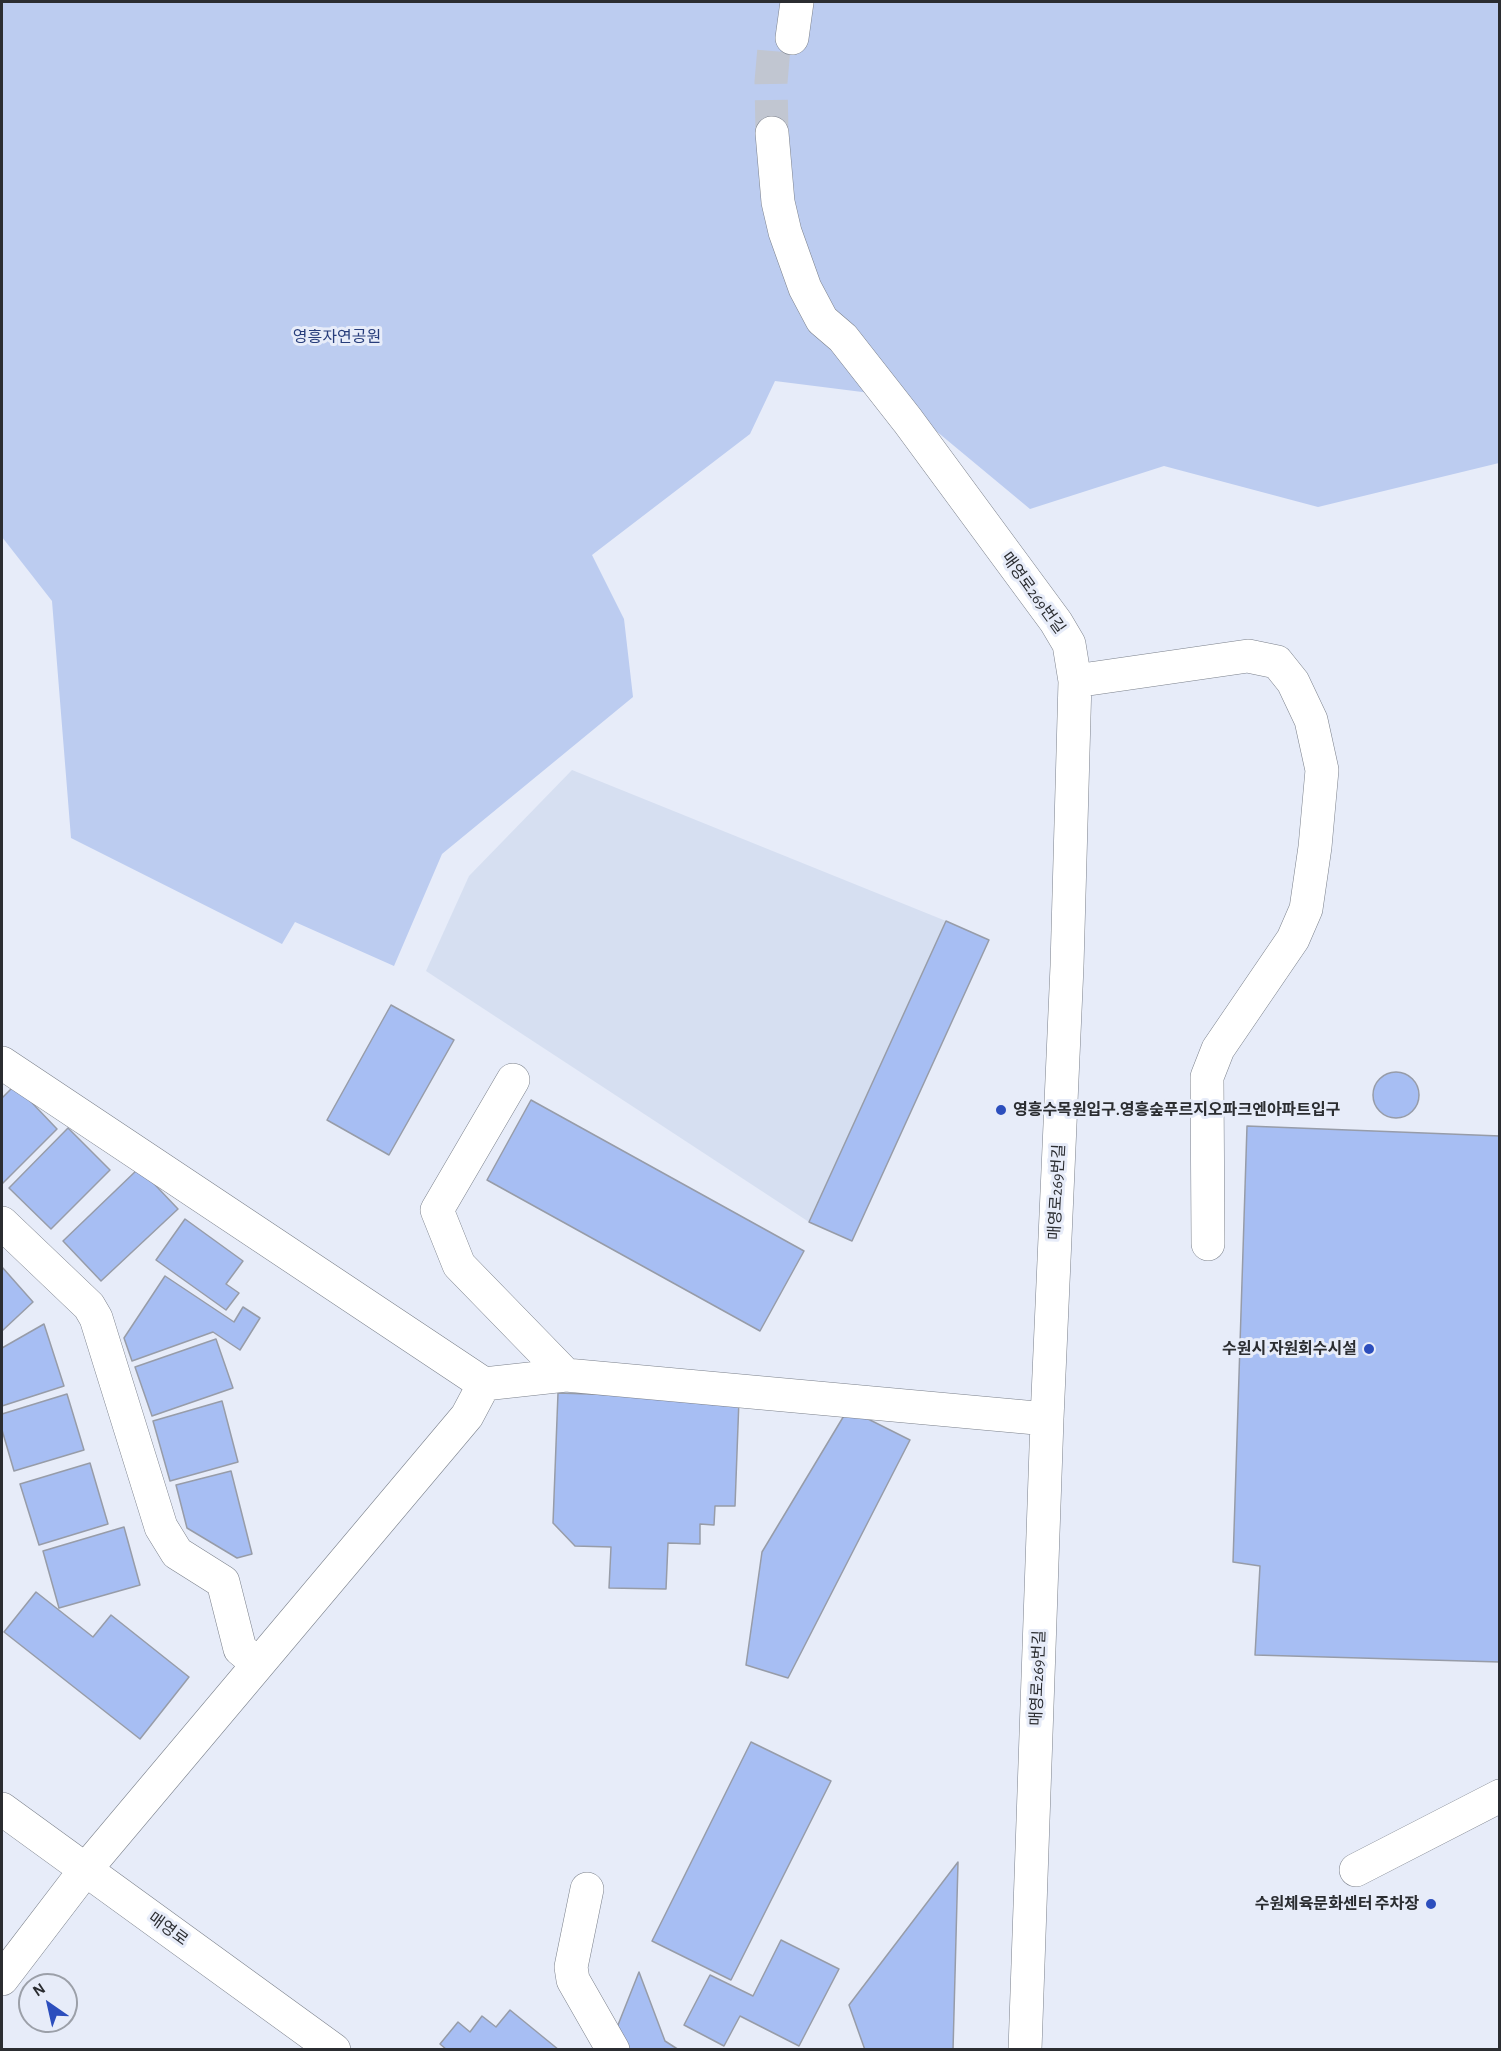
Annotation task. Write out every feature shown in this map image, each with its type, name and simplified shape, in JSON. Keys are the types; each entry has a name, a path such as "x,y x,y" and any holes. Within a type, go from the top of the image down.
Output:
{"street":[{"path":"780,2 784,37 797,2"},
{"name":"매영로269번길","path":"780,134 791,172 805,243 814,269 836,312 843,338 908,421 1056,622 1069,644 1075,681 1067,966 1047,1419 1025,2049"},
{"path":"1075,681 1248,656 1277,662 1293,682 1311,720 1322,770 1315,847 1306,909 1293,939 1218,1049 1207,1077 1208,1244"},
{"path":"2,1063 484,1384 566,1375 1047,1419"},
{"path":"513,1080 437,1210 459,1265 566,1375"},
{"path":"2,1223 89,1306 96,1318 161,1527 177,1553 223,1582 240,1649 258,1664"},
{"path":"2,1979 86,1869 467,1416 484,1384"},
{"path":"1356,1870 1500,1796"},
{"name":"매영로","path":"2,1809 334,2049"},
{"path":"587,1889 572,1974 573,1980 613,2049"}],"shaded area":[{"path":"572,770 946,921 809,1222 426,971 469,876"}],"green space":[{"name":"영흥자연공원","path":"2,2 1499,2 1499,463 1318,507 1164,466 1030,509 894,396 775,381 750,434 592,555 624,619 633,697 442,854 394,966 295,922 282,944 71,838 52,601 2,537"}],"building":[{"path":"946,921 989,940 852,1241 809,1222"},
{"path":"391,1005 454,1040 389,1155 327,1120"},
{"path":"1396,1072 1405,1073 1412,1079 1418,1086 1418,1104 1412,1111 1405,1117 1396,1118 1387,1117 1380,1111 1374,1104 1373,1095 1374,1086 1380,1079 1387,1073"},
{"path":"15,1085 57,1129 2,1184 2,1098"},
{"path":"531,1100 804,1251 760,1331 487,1180"},
{"name":"수원시 자원회수시설","path":"1247,1126 1500,1136 1500,1662 1255,1655 1260,1566 1233,1562"},
{"path":"68,1128 110,1170 51,1229 9,1188"},
{"path":"139,1168 178,1209 101,1281 63,1241"},
{"path":"185,1219 243,1261 226,1284 239,1293 226,1310 156,1260"},
{"path":"2,1267 33,1302 2,1331"},
{"path":"165,1276 234,1322 243,1307 260,1318 240,1350 213,1332 132,1361 124,1338"},
{"path":"44,1324 64,1386 2,1406 2,1348"},
{"path":"216,1339 233,1388 152,1416 135,1367"},
{"path":"558,1393 739,1399 735,1506 715,1506 714,1525 700,1524 700,1544 668,1543 666,1589 609,1588 611,1547 575,1546 553,1523"},
{"path":"67,1394 84,1450 14,1471 2,1430 2,1414"},
{"path":"222,1401 238,1462 170,1481 153,1421"},
{"path":"848,1409 910,1440 788,1678 746,1665 762,1552"},
{"path":"90,1463 108,1524 39,1545 20,1484"},
{"path":"231,1471 252,1554 237,1558 187,1528 176,1485"},
{"path":"124,1527 140,1585 59,1608 43,1551"},
{"path":"36,1592 93,1637 111,1615 189,1677 140,1739 4,1632"},
{"path":"751,1742 831,1781 731,1980 652,1941"},
{"path":"958,1862 953,2050 865,2050 849,2005"},
{"path":"781,1940 839,1969 799,2046 740,2016 724,2046 684,2025 710,1975 753,1996"},
{"path":"639,1972 665,2041 679,2050 621,2050 616,2030"},
{"path":"510,2010 559,2050 447,2050 440,2044 458,2022 470,2032 482,2016 496,2027"}],"tunnel":[{"path":"772,133 771,82 775,36"}],"place":[{"name":"영흥수목원입구.영흥숲푸르지오파크엔아파트입구","path":"1001,1110"},
{"name":"수원시 자원회수시설","path":"1369,1349"},
{"name":"수원체육문화센터 주차장","path":"1431,1904"}]}
